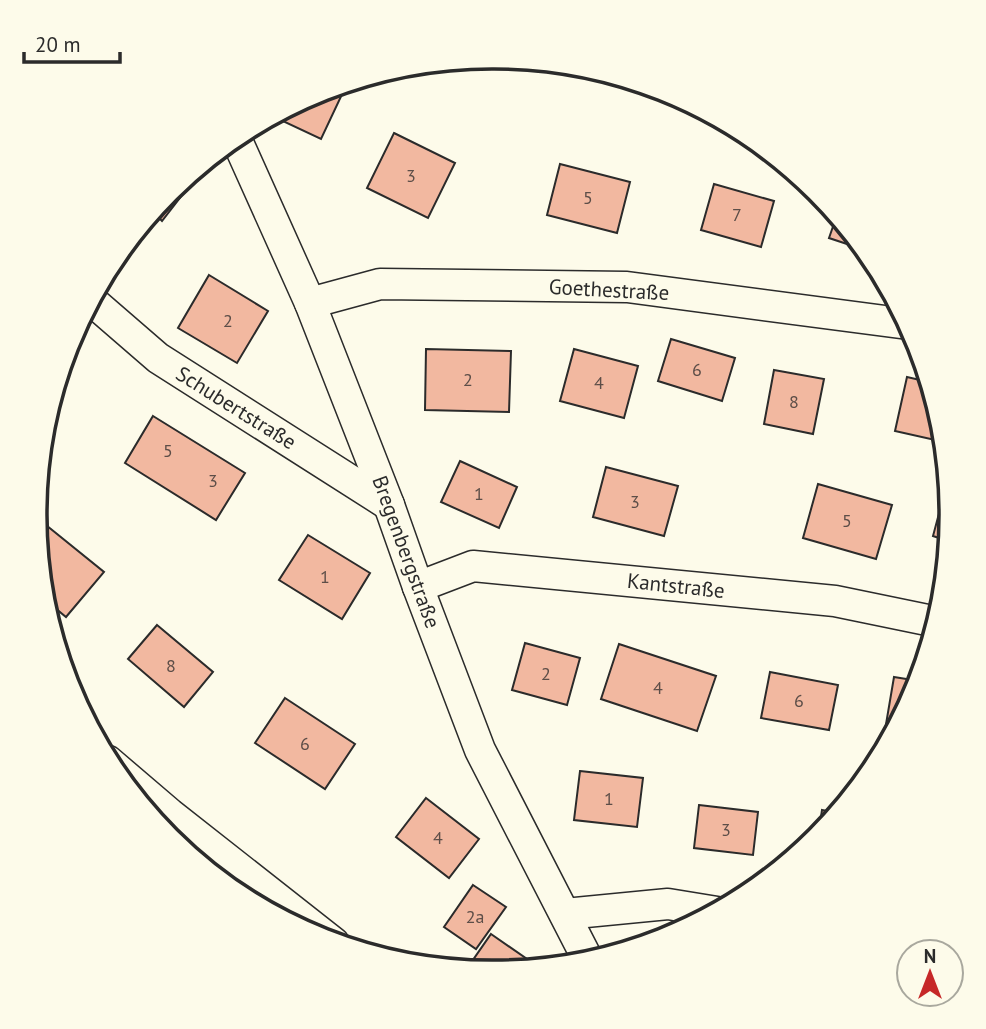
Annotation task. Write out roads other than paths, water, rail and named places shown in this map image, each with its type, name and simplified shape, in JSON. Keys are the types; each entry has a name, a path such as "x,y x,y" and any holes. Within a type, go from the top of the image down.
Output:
{"street":[{"name":"Bregenbergstraße","path":"240,148 310,303 480,750 584,951"},
{"name":"Goethestraße","path":"310,303 380,284 627,287 895,322"},
{"name":"Schubertstraße","path":"99,307 158,358 389,505"},
{"name":"Kantstraße","path":"418,587 473,566 835,601 926,620"},
{"path":"144,792 299,915"},
{"path":"565,914 668,904 700,909"}]}
